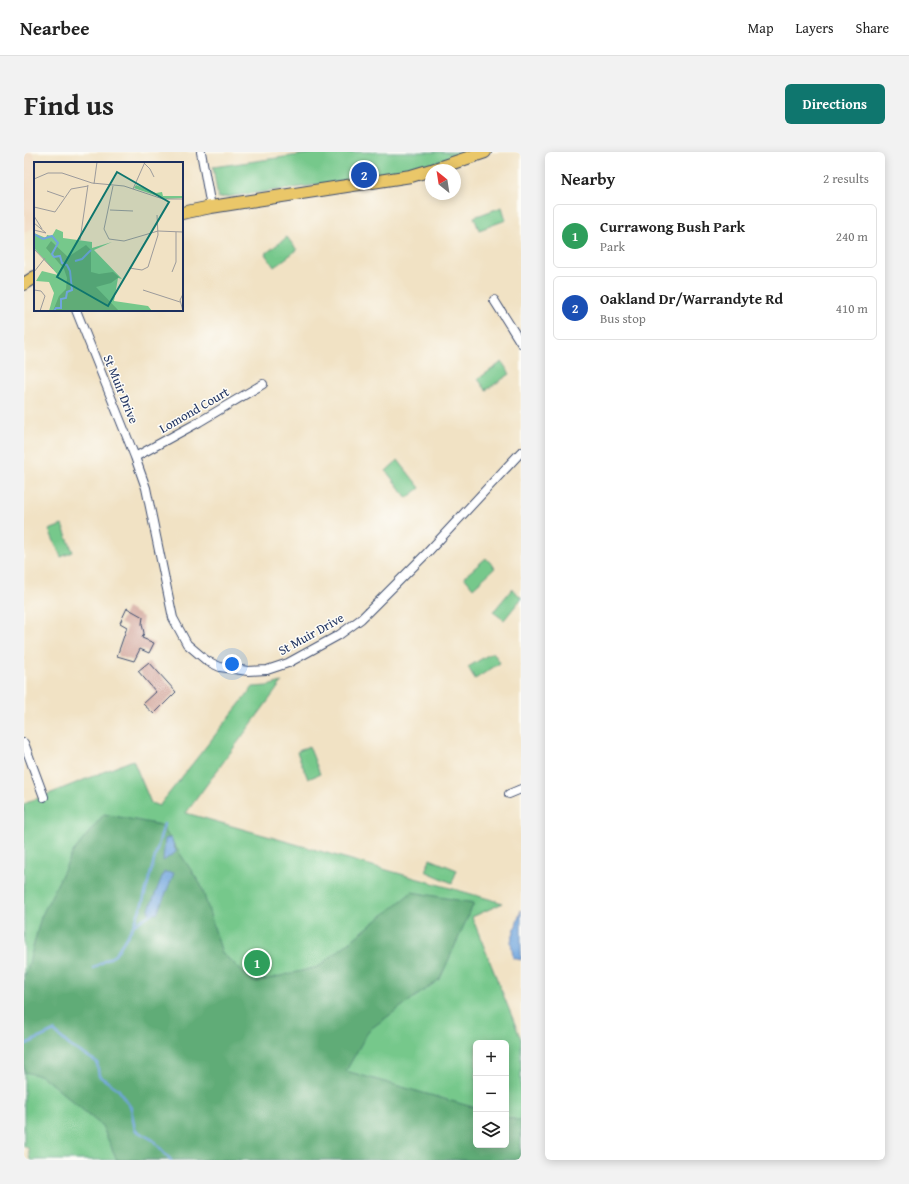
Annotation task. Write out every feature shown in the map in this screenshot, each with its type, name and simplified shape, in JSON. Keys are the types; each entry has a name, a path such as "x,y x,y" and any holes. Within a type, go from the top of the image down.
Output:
{"main road":[{"path":"450,164 485,152"},
{"path":"183,213 211,207 367,184 425,172"},
{"path":"24,284 34,279"}],"street":[{"path":"200,152 211,207"},
{"path":"494,300 521,343"},
{"name":"St Muir Drive","path":"76,311 136,457 146,488 173,618 187,644 207,661 220,667 248,671 268,670 288,663 339,635 361,619 427,553 521,452"},
{"name":"Lomond Court","path":"136,457 263,384"},
{"path":"24,743 44,797"},
{"path":"509,794 521,789"}],"shaded area":[{"path":"24,152 33,152 37,162 34,162 34,228 24,233"}],"green space":[{"path":"320,152 465,152 432,164 425,164 425,167 408,173 218,198 213,167"},
{"path":"502,207 506,220 479,230 474,217"},
{"path":"287,237 297,250 274,267 265,254"},
{"path":"502,362 510,374 486,390 478,379"},
{"path":"398,460 420,488 407,498 386,471"},
{"path":"62,525 73,552 61,557 49,530"},
{"path":"486,558 495,568 473,588 464,577"},
{"path":"512,589 521,597 521,599 504,620 493,612"},
{"path":"493,652 500,663 475,679 468,667"},
{"path":"282,682 186,813 503,903 472,917 521,1039 521,1160 30,1160 28,1148 24,1146 24,804 133,760 151,803 159,806 253,687 267,686"},
{"path":"309,746 320,774 308,779 297,752"},
{"path":"104,814 161,825 201,885 222,953 255,982 318,967 412,892 474,903 440,979 369,1030 346,1071 473,1107 473,1148 509,1148 509,1118 521,1121 521,1160 117,1160 102,1126 42,1076 24,1072 24,974 26,974 41,917 73,852"},
{"path":"430,859 457,870 452,883 425,871"}],"water":[{"path":"171,838 176,852 163,861 165,839"},
{"path":"164,872 174,873 157,914 148,912"},
{"path":"521,910 521,960 513,958 511,941"}],"building":[{"path":"127,608 143,617 142,624 144,633 142,638 154,643 149,653 140,649 134,661 117,656 127,627 120,623"},
{"path":"149,662 176,692 154,714 143,704 156,692 138,671"}],"waterway":[{"path":"93,968 115,955 134,925 143,901 164,824"},
{"path":"134,925 152,913"},
{"path":"24,1045 54,1031 70,1046 97,1062 99,1076 118,1089 131,1108 135,1130 153,1140 171,1160"}],"place":[{"name":"Oakland Dr/Warrandyte Rd","path":"364,175"},
{"name":"Currawong Bush Park","path":"257,963"}]}
